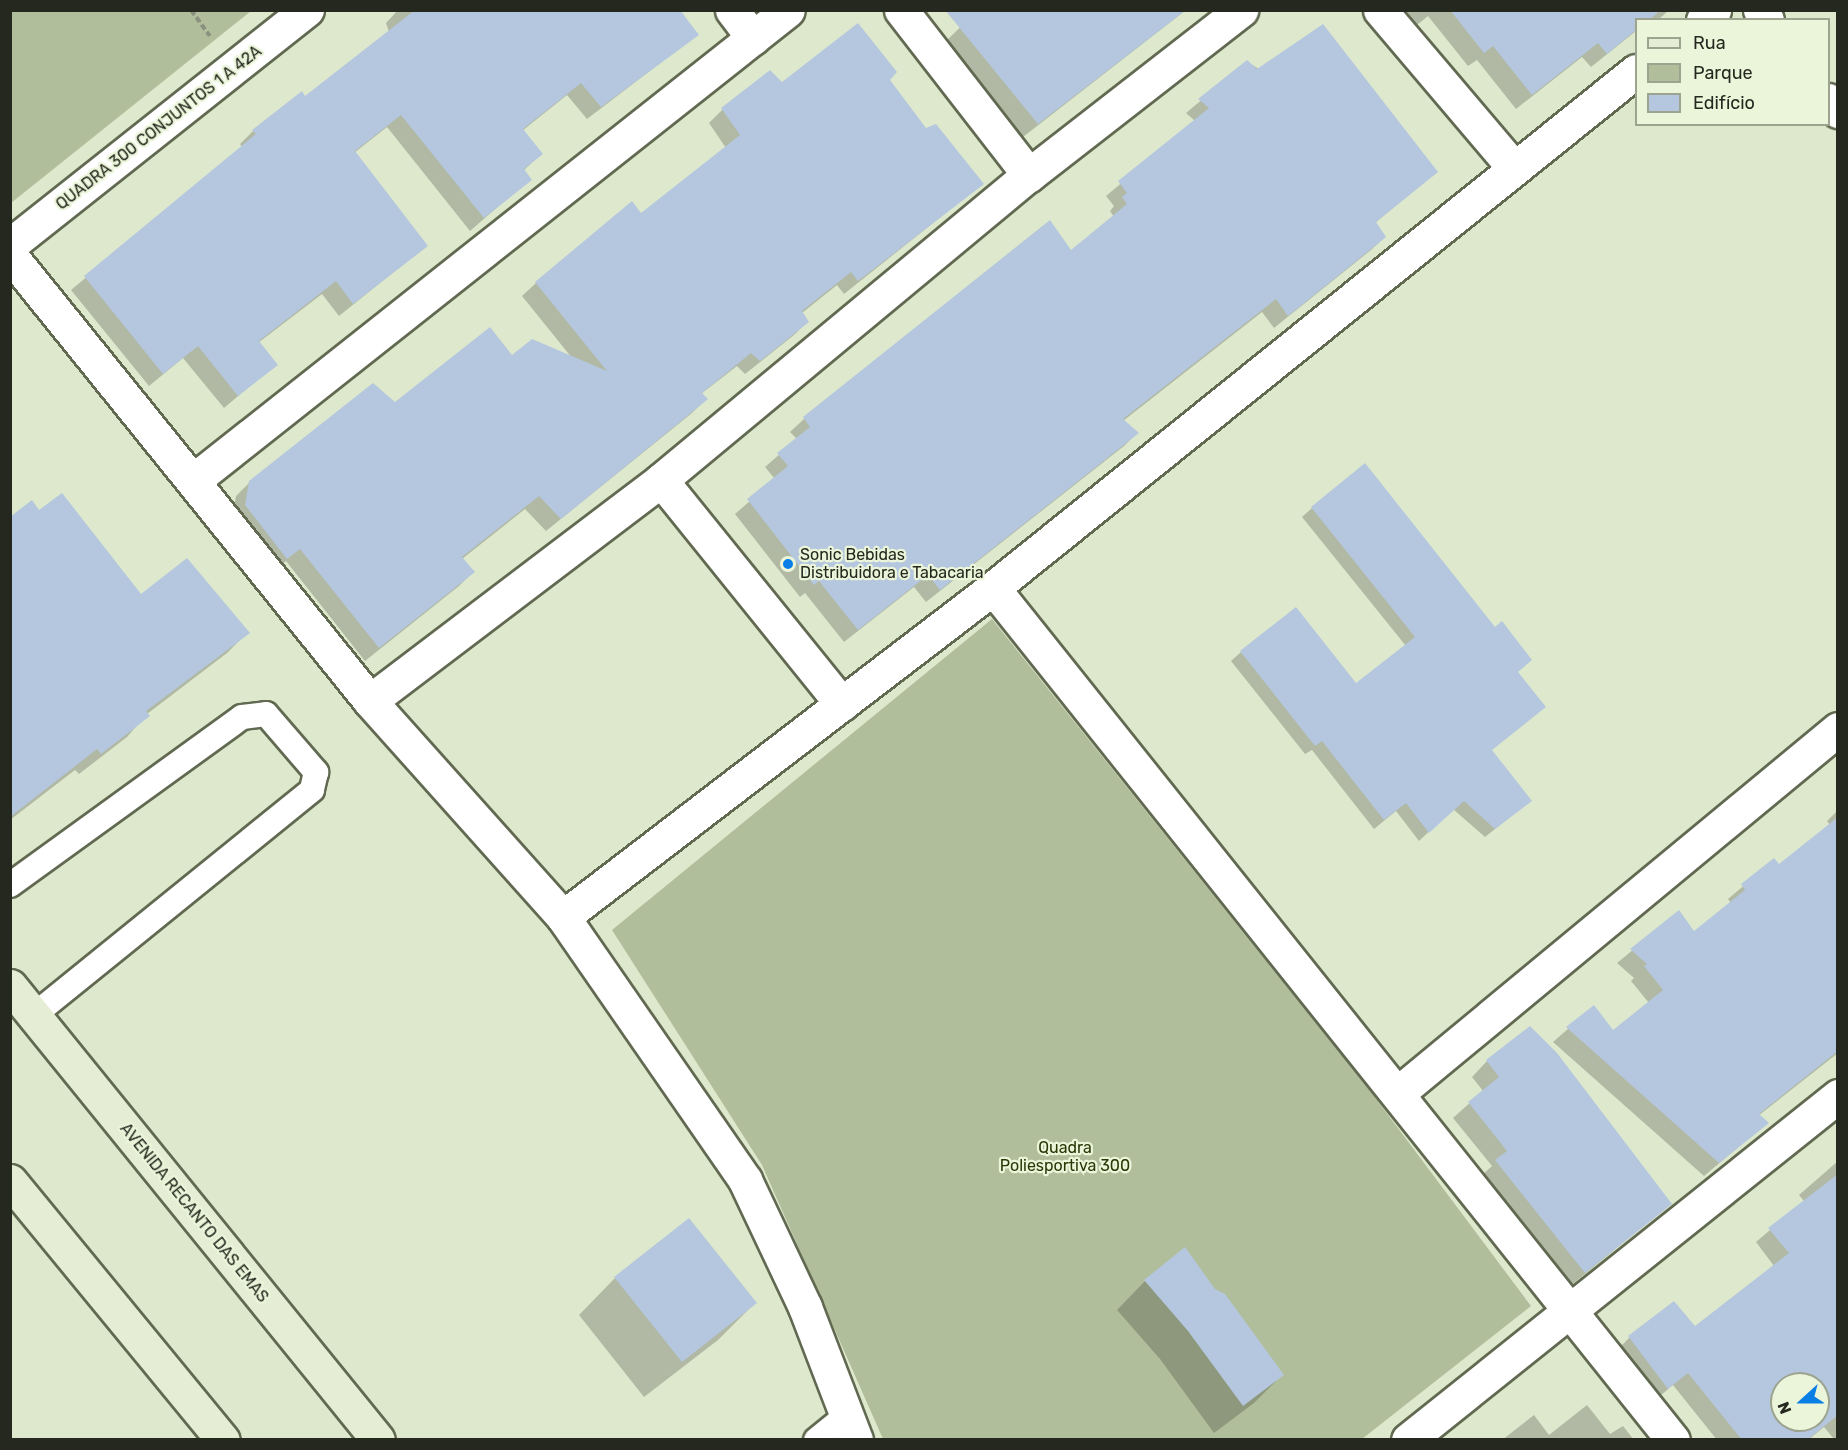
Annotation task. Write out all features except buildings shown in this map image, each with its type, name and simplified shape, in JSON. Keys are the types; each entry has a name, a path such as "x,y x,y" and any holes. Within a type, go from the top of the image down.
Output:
{"main road":[{"name":"AVENIDA RECANTO DAS EMAS","path":"10,986 378,1440"},
{"path":"10,1181 223,1440"}],"street":[{"name":"QUADRA 300 CONJUNTOS 1 A 42A","path":"10,245 307,10"},
{"path":"732,10 753,38"},
{"path":"194,480 788,10"},
{"path":"902,10 1029,175"},
{"path":"370,701 661,480 1029,175 1241,10"},
{"path":"1380,10 1513,167"},
{"path":"563,917 993,588 1513,167 1635,72"},
{"path":"10,255 194,480 370,701 563,917 745,1180 805,1307 851,1427"},
{"path":"661,480 842,704"},
{"path":"993,588 1570,1306 1673,1440"},
{"path":"1398,1093 1838,729"},
{"path":"1408,1440 1570,1306 1838,1096"}],"lane":[{"path":"10,885 242,717 266,714 316,772 312,790 34,1015"},
{"path":"816,1440 851,1427"}],"green space":[{"path":"11,10 251,10 251,11 11,203"},
{"name":"Quadra Poliesportiva 300","path":"992,619 1368,1088 1531,1306 1362,1439 883,1439 762,1165 612,930"}],"place":[{"name":"Sonic Bebidas Distribuidora e Tabacaria","path":"788,564"}]}
